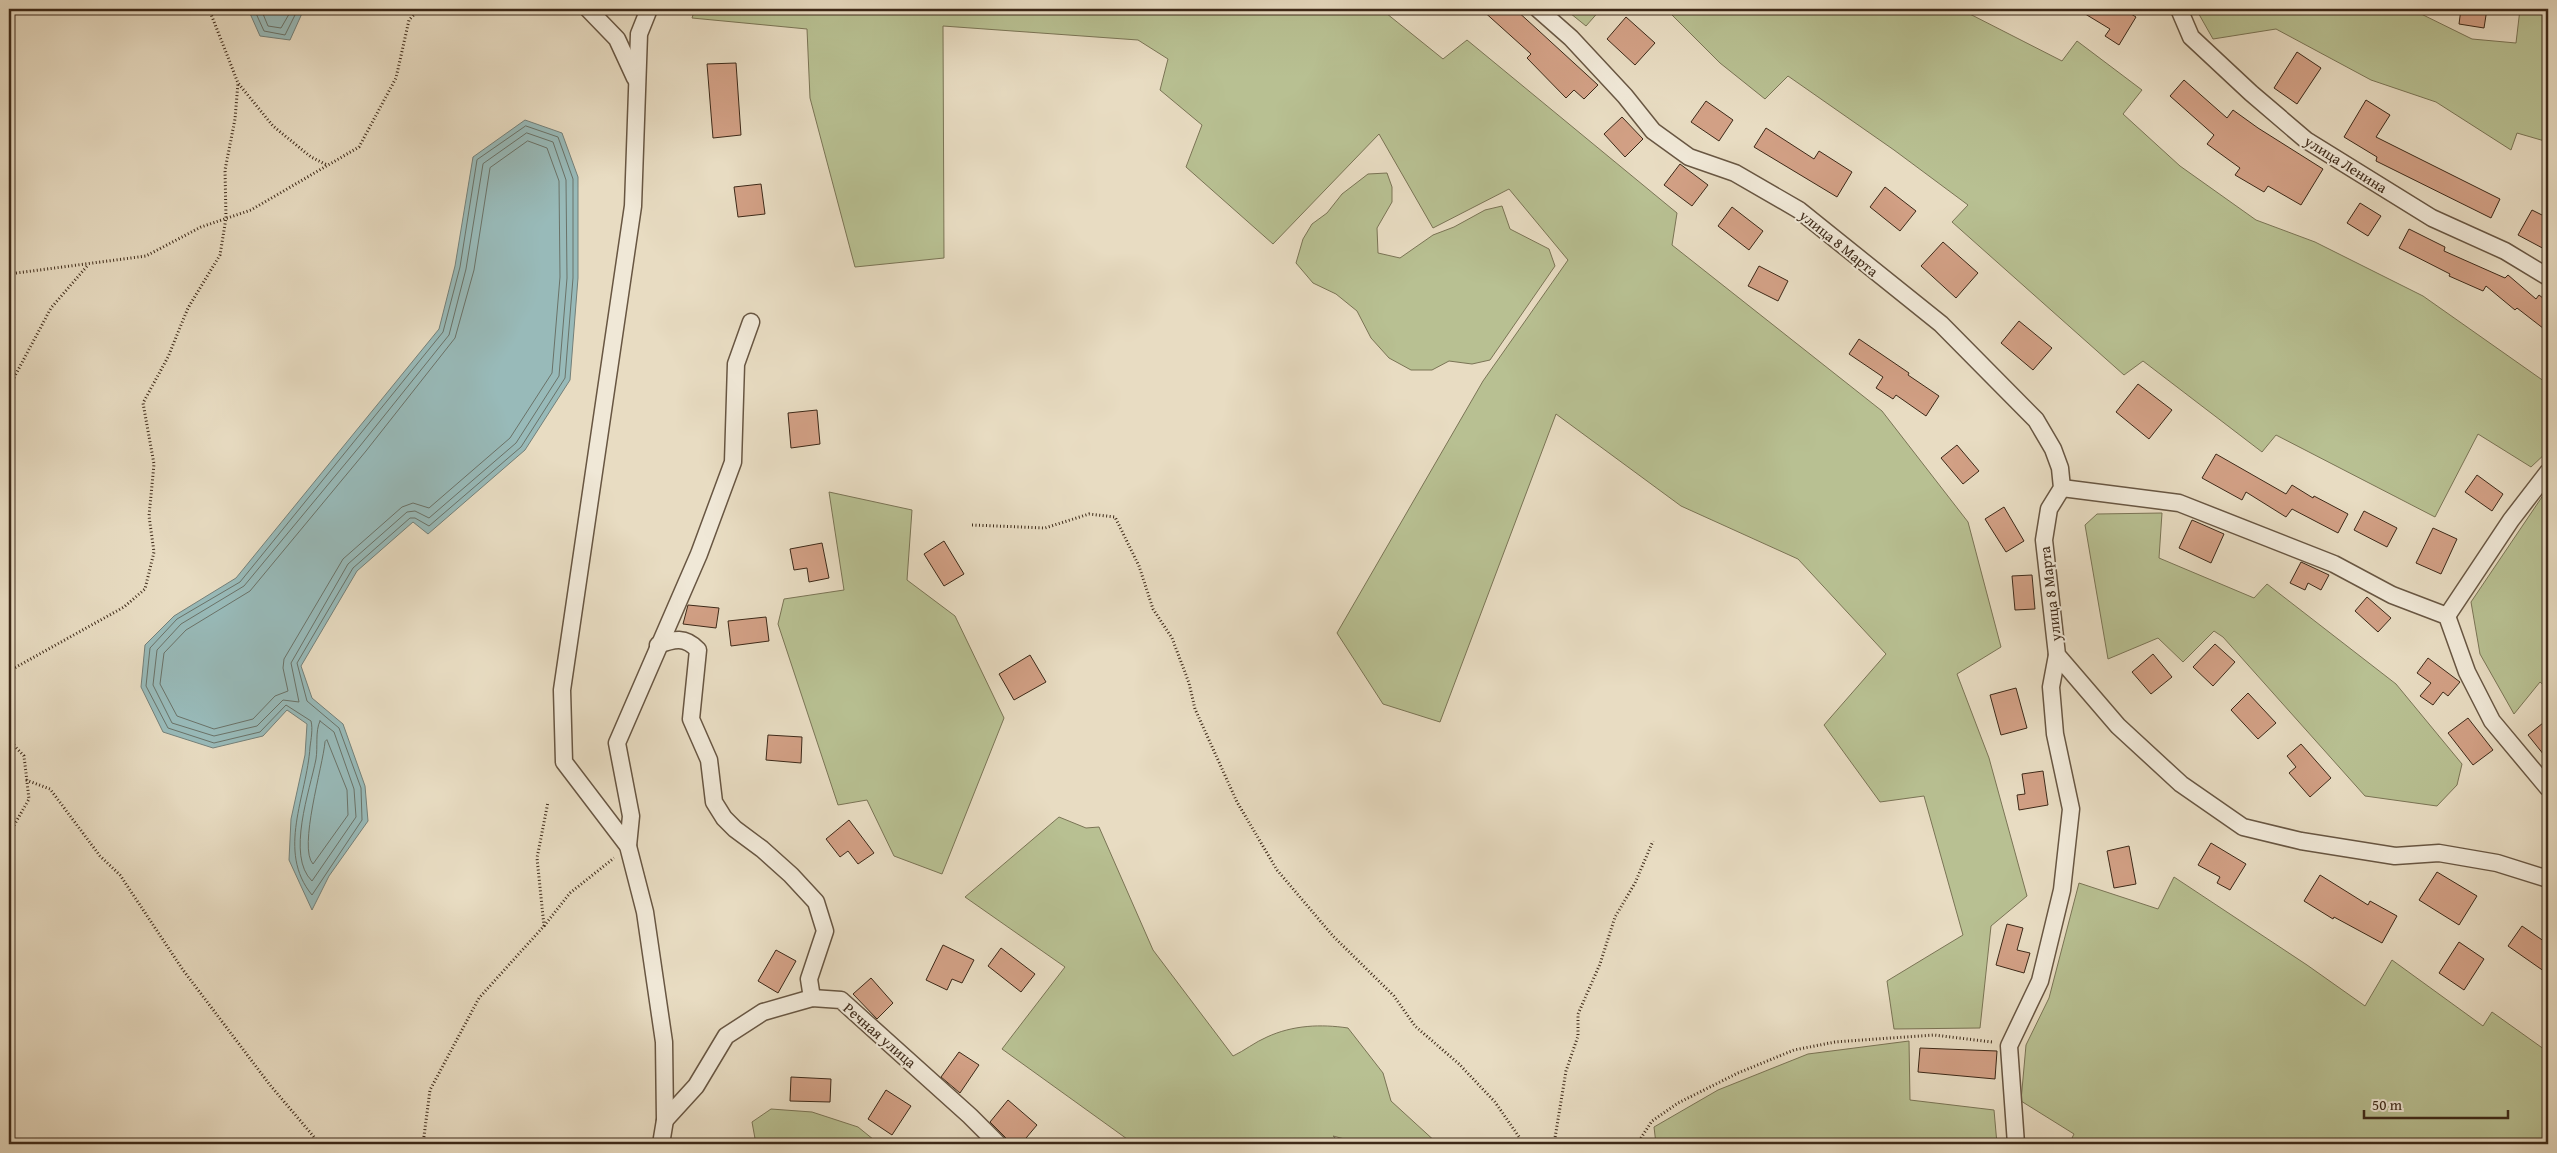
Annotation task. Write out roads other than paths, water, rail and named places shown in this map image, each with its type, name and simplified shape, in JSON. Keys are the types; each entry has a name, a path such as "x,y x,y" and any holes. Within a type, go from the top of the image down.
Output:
{"street":[{"path":"588,9 617,39 636,80"},
{"path":"628,846 564,762 562,690 633,206 639,34 648,9"},
{"name":"улица 8 Марта","path":"1538,9 1578,45 1626,96 1654,131 1689,157 1735,172 1799,210 1941,324 2036,420 2053,449 2060,468 2062,488 2049,509 2044,540 2057,655 2118,726 2181,784 2243,827 2302,841 2396,856 2439,852 2497,863 2548,879"},
{"name":"улица Ленина","path":"2179,9 2191,37 2251,93 2306,140 2432,218 2505,251 2548,277"},
{"path":"661,1144 665,1120 664,1042 645,912 628,846 631,816 617,743 699,554 733,462 736,364 751,322"},
{"path":"2447,616 2510,520 2548,472"},
{"path":"2062,488 2179,503 2334,564 2392,595 2447,616 2467,672 2492,721 2548,788"},
{"path":"658,645 675,639 690,641 698,650 691,719 709,760 714,802 724,818 792,875 816,902 825,932 809,979 812,998"},
{"path":"2016,1144 2009,1046 2040,981 2062,890 2071,809 2055,734 2051,687 2057,655"},
{"name":"Речная улица","path":"665,1120 696,1086 726,1036 763,1012 812,998 842,1000 998,1144"}],"water":[{"path":"248,9 304,9 290,40 260,36"},
{"path":"525,120 562,133 578,177 578,278 570,380 525,450 428,534 413,522 357,571 301,666 312,698 343,724 365,786 368,821 329,876 312,910 289,860 291,819 305,755 307,724 287,710 263,736 213,748 163,732 141,687 145,645 174,616 236,578 439,329 455,266 473,157"}]}
